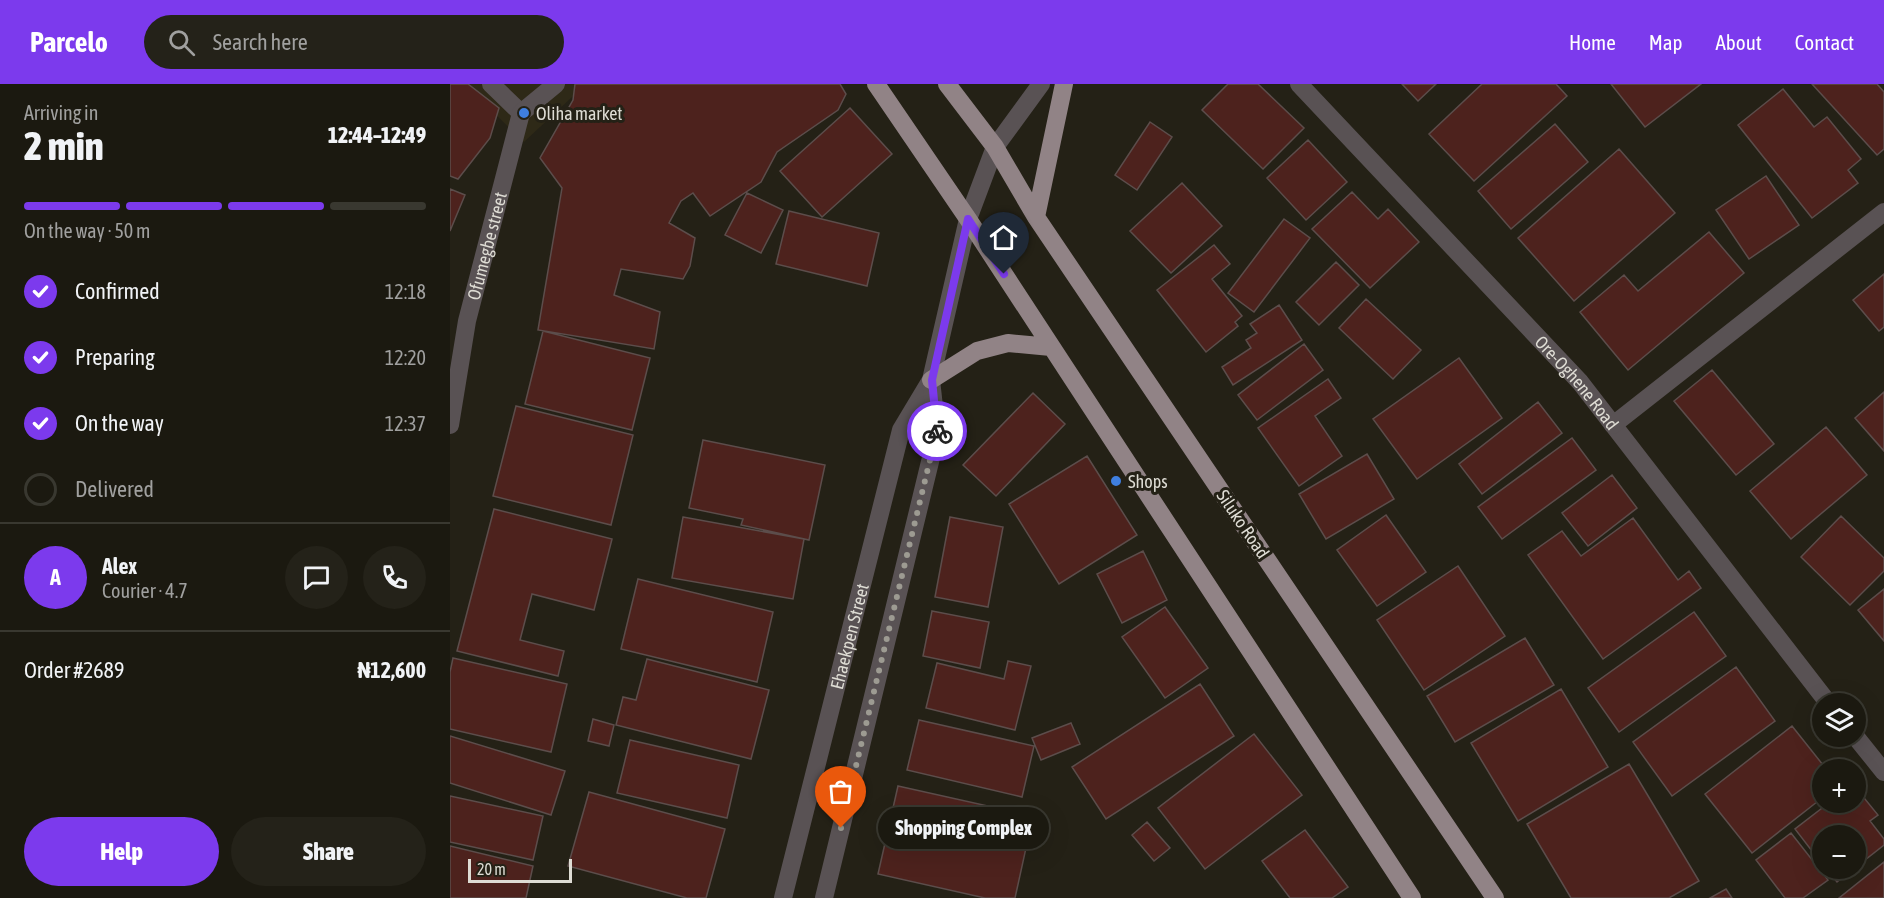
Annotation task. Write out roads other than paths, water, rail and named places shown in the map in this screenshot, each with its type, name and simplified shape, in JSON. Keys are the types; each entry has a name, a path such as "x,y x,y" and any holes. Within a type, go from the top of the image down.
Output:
{"main road":[{"path":"876,84 968,219 1412,898"},
{"name":"Siluko Road","path":"947,84 995,147 1036,217 1495,898"},
{"path":"1036,217 1064,84"},
{"path":"932,380 977,351 1008,343 1051,347"}],"street":[{"path":"491,84 521,113 556,84"},
{"name":"Ehaekpen Street","path":"824,898 937,433 932,380 968,219 995,147 1041,84"},
{"name":"Ore-Oghene Road","path":"1299,84 1580,382 1820,693"},
{"name":"Ofumegbe street","path":"450,425 456,339 521,113"},
{"path":"1613,425 1884,212"},
{"name":"Ehaekpen Street","path":"783,898 901,430 932,380"},
{"path":"1864,747 1884,772"}],"place":[{"name":"Oliha market","path":"524,113"},
{"name":"Shops","path":"1116,481"},
{"name":"Shopping Complex","path":"841,828"}]}
